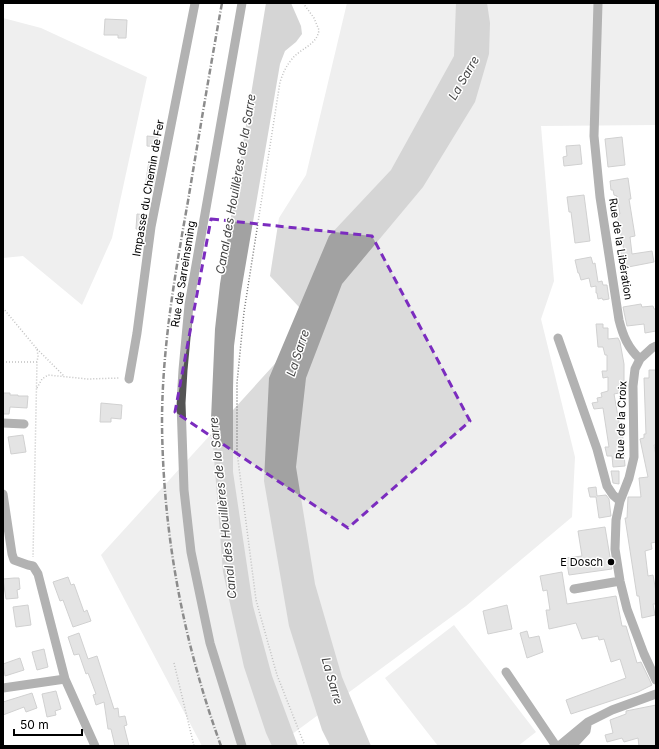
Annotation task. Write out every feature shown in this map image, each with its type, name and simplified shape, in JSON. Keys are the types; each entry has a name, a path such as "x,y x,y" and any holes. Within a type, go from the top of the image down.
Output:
{"street":[{"name":"Impasse du Chemin de Fer","path":"128,379 137,333 151,227 195,3"},
{"name":"Rue de Sarreinsming","path":"239,733 210,643 191,552 184,490 182,383 186,333 195,265 242,3"},
{"name":"Rue de la Libération","path":"598,3 594,136 600,197 619,320 624,337 632,352 640,359"},
{"path":"558,338 597,449 607,486 613,495 620,501"},
{"path":"640,359 656,346"},
{"name":"Rue de la Croix","path":"640,359 635,369 633,386 634,458 629,478 620,501 616,520 615,549 620,582 627,609 644,654 656,680"},
{"path":"3,424 24,424"},
{"path":"3,494 14,560 33,566 38,574 65,679 95,746"},
{"path":"574,589 620,582"},
{"path":"506,672 557,746 588,722 612,710 656,694"},
{"path":"3,688 65,679"},
{"path":"572,746 586,731 588,722"},
{"path":"239,733 242,746"},
{"path":"239,733 246,746"}],"path":[{"path":"303,3 314,18 319,30 316,40 297,54 289,63 280,82 244,312 237,383 237,452 256,600 277,675 305,746"},
{"path":"3,308 37,349 65,377"},
{"path":"33,560 37,349"},
{"path":"3,362 37,362"},
{"path":"36,390 42,380 48,375 88,380 101,378 128,379"},
{"path":"174,662 194,746"}],"highlighted area":[{"path":"211,219 372,236 470,421 348,528 175,412"}],"shaded area":[{"path":"347,3 656,3 656,125 541,126 554,281 541,319 575,457 572,517 466,606 276,746 202,746 101,555 313,322 270,276 279,218 306,175"},
{"path":"3,18 41,28 147,77 112,238 82,305 23,256 3,258"},
{"path":"454,625 536,732 518,746 438,746 385,678"}],"water":[{"name":"Canal des Houillères de la Sarre","path":"266,3 291,3 301,26 302,34 296,42 285,51 280,64 241,292 234,346 233,472 253,606 272,676 298,746 272,746 266,733 244,667 223,572 211,419 215,329 220,284"},
{"name":"La Sarre","path":"456,3 487,3 490,23 489,54 475,102 423,187 342,284 306,378 296,467 315,584 342,677 371,746 330,746 322,730 289,626 264,481 269,378 329,236 391,170 454,56"}],"building":[{"path":"105,19 127,20 126,38 118,38 118,35 104,35"},
{"path":"147,136 158,137 158,147 147,146"},
{"path":"622,137 625,165 608,167 605,139"},
{"path":"580,145 582,164 564,166 563,157 567,156 566,146"},
{"path":"149,161 157,163 153,188 145,187"},
{"path":"628,178 631,199 629,199 635,236 630,237 632,254 652,251 654,262 623,268 621,252 624,251 617,214 620,214 617,196 614,195 613,190 611,190 610,181"},
{"path":"584,195 590,241 575,243 571,212 569,212 567,197"},
{"path":"137,214 147,215 145,230 136,229"},
{"path":"591,257 593,264 595,263 598,282 602,281 603,285 607,285 609,299 598,299 596,286 591,287 589,278 581,280 578,273 575,260"},
{"path":"641,304 642,307 653,306 654,309 656,309 656,331 645,333 644,324 627,326 623,307"},
{"path":"596,324 603,324 603,328 608,328 608,339 618,338 620,342 624,364 624,392 614,394 620,428 622,427 625,466 613,467 612,456 607,456 605,447 609,447 603,408 594,409 592,403 598,402 597,398 602,397 601,393 608,391 608,377 603,378 602,371 607,371 607,355 605,355 603,347 598,347"},
{"path":"649,370 656,370 656,445 654,445 656,456 656,542 651,543 652,549 645,551 648,576 653,575 656,592 656,604 653,604 655,615 642,618 639,596 637,596 625,518 627,518 628,497 641,497 639,478 648,477 640,439 644,438 644,434 646,434 644,378 649,378"},
{"path":"3,393 28,396 27,408 10,407 9,414 3,414"},
{"path":"101,403 122,405 121,419 111,418 111,422 100,422"},
{"path":"23,435 26,452 11,454 8,437"},
{"path":"611,471 619,471 619,484 613,483"},
{"path":"596,487 597,496 606,495 609,499 611,516 599,518 596,497 590,497 588,488"},
{"path":"605,527 612,569 569,575 566,558 582,556 578,531"},
{"path":"562,572 567,604 616,596 622,626 626,626 637,663 641,662 652,685 638,692 571,714 566,700 626,678 620,659 611,662 604,639 599,640 598,636 582,639 576,623 549,629 546,610 550,610 547,590 543,591 540,576"},
{"path":"68,577 71,585 74,584 84,612 87,610 91,621 73,627 63,600 60,601 53,582"},
{"path":"19,578 20,589 17,590 18,598 6,599 3,579"},
{"path":"28,605 31,625 16,627 13,607"},
{"path":"507,605 512,629 488,634 483,611"},
{"path":"527,631 529,638 539,636 543,652 527,658 520,633"},
{"path":"79,633 88,659 97,656 114,709 118,708 119,717 125,716 127,725 124,726 129,746 115,746 111,729 108,729 104,702 96,705 93,695 96,694 88,673 86,674 79,654 74,655 68,637"},
{"path":"44,649 48,667 37,670 32,652"},
{"path":"20,658 24,670 5,676 3,664"},
{"path":"56,691 61,709 55,711 56,715 47,717 42,694"},
{"path":"32,693 37,708 26,712 24,707 3,715 3,702"},
{"path":"656,705 656,746 639,746 638,738 624,742 622,738 607,742 605,735 613,733 610,720 626,714 626,711"}],"railway":[{"path":"221,746 196,667 178,587 166,506 162,423 164,367 170,311 222,3"}],"place":[{"name":"E Dosch","path":"611,562"}]}
